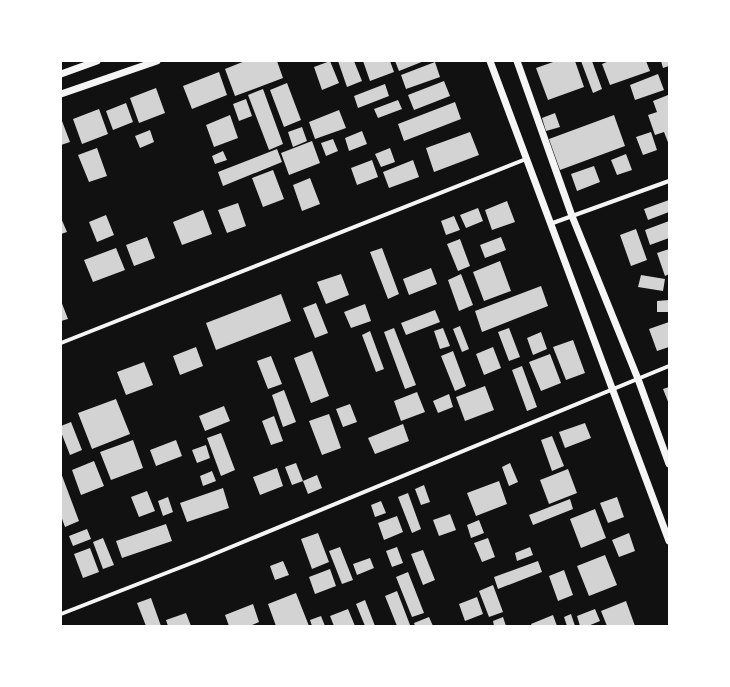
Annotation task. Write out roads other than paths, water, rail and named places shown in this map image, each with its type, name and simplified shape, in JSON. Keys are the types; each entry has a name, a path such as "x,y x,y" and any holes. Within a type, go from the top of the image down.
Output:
{"street":[{"path":"61,74 97,61"},
{"path":"61,94 157,61"},
{"path":"490,61 669,541"},
{"path":"517,61 572,216 638,379 669,464"},
{"path":"61,343 526,159"},
{"path":"550,224 669,181"},
{"path":"61,614 202,559 669,366"}]}
